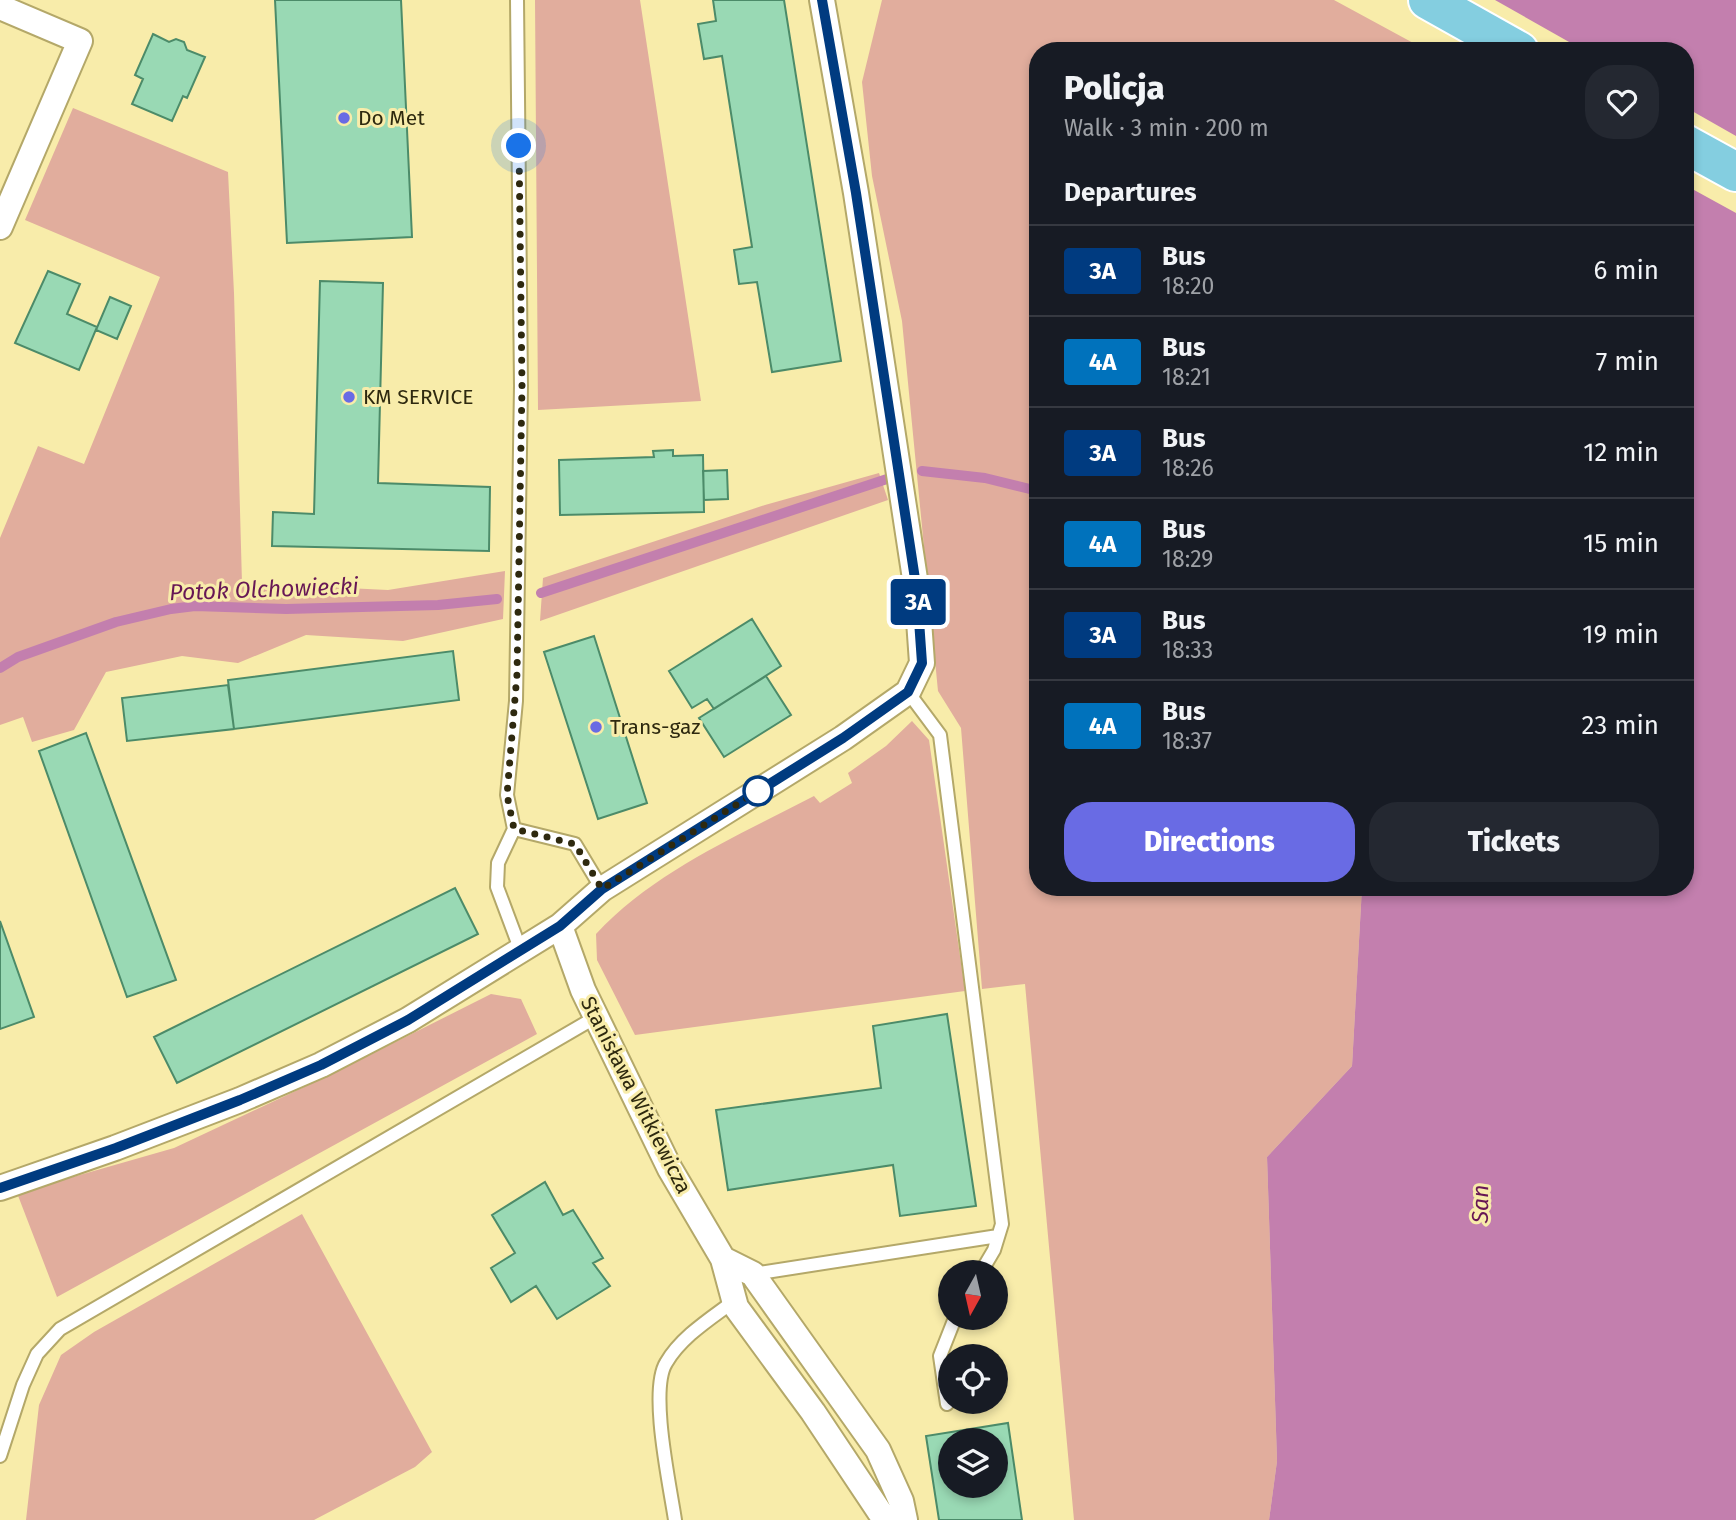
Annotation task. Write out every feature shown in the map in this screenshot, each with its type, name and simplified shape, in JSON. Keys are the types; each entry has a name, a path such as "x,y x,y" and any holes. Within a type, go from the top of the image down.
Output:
{"main road":[{"path":"1428,0 1503,42"},
{"path":"1694,149 1736,172"}],"street":[{"path":"0,1188 240,1100 321,1065 408,1020 560,926 602,889 843,738 908,692 922,663 917,592 856,193 822,0"},
{"path":"0,8 80,41 0,227"},
{"name":"Stanisława Witkiewicza","path":"560,926 583,990 670,1169 723,1259 736,1307 813,1412 885,1520"},
{"path":"723,1259 753,1274 878,1450 901,1501 905,1520"}],"lane":[{"path":"517,0 522,386 516,701 507,795 514,829 498,863 497,887 521,951"},
{"path":"908,692 940,735 1002,1224 988,1260"},
{"path":"514,829 575,844 602,889"},
{"path":"0,1456 23,1385 37,1354 60,1329 596,1017"},
{"path":"753,1274 998,1236"},
{"path":"675,1520 660,1418 660,1382 664,1366 697,1329 734,1301"}],"shaded area":[{"path":"535,0 640,0 701,401 538,410"},
{"path":"882,0 1334,0 1411,42 1029,42 1029,896 1361,896 1352,1066 1267,1157 1277,1461 1269,1520 1074,1520 1025,984 982,989 961,728 938,691 902,321 872,176 862,82"},
{"path":"73,108 228,172 242,583 388,590 505,571 503,619 403,641 306,635 238,663 182,656 106,672 74,730 32,742 23,717 0,725 0,538 38,446 84,464 160,277 25,220"},
{"path":"879,473 888,500 540,621 543,578 765,505"},
{"path":"912,721 929,740 965,991 635,1035 597,960 596,934 619,911 645,891 699,856 814,796 820,803 852,783 848,773 886,746"},
{"path":"491,994 521,999 537,1034 57,1297 17,1193 174,1148 332,1074"},
{"path":"302,1214 432,1452 415,1467 314,1520 26,1520 39,1405 61,1355 94,1332"}],"water":[{"name":"San","path":"1462,0 1736,0 1736,1520 1269,1520 1277,1461 1267,1157 1352,1066 1361,896 1694,896 1694,42 1444,42"}],"pier":[{"path":"1458,0 1495,0 1569,42 1440,42"},
{"path":"1694,112 1736,136 1736,213 1694,190"}],"building":[{"name":"Do Met","path":"275,0 401,0 412,237 287,243"},
{"path":"713,0 784,0 841,361 772,372 757,282 739,284 734,250 752,247 722,56 704,59 698,24 716,21"},
{"path":"153,34 169,42 176,39 184,42 187,50 205,57 187,98 183,96 172,121 132,104 143,79 135,75"},
{"path":"48,271 80,284 67,314 97,327 79,370 15,343"},
{"path":"320,281 383,283 378,483 490,487 489,551 272,546 273,512 314,514"},
{"path":"110,297 131,306 117,339 96,330"},
{"path":"673,450 673,456 703,455 704,512 560,515 559,460 654,457 653,451"},
{"path":"727,470 728,499 704,500 703,471"},
{"path":"752,619 781,666 714,709 707,699 692,708 669,671"},
{"name":"Trans-gaz","path":"594,636 647,803 598,819 544,652"},
{"path":"453,651 459,700 234,729 228,680"},
{"path":"766,676 791,715 724,757 699,718"},
{"path":"228,685 234,729 127,741 122,698"},
{"path":"86,733 176,980 127,997 39,751"},
{"path":"455,888 478,934 177,1083 154,1037"},
{"path":"0,921 34,1017 0,1029"},
{"path":"947,1014 976,1206 900,1216 893,1165 728,1190 716,1110 881,1088 873,1026"},
{"path":"545,1182 563,1215 573,1210 603,1258 593,1263 610,1286 557,1319 536,1286 511,1302 491,1268 515,1253 492,1215"},
{"path":"1008,1423 1022,1520 939,1520 926,1436 938,1434 938,1498 1008,1498 1008,1428 976,1428"}],"waterway":[{"name":"Potok Olchowiecki","path":"922,471 985,478 1029,489"},
{"name":"Potok Olchowiecki","path":"541,593 890,478"},
{"name":"Potok Olchowiecki","path":"0,668 18,657 116,622 171,609 195,606 286,609 438,605 497,599"}],"bus line":[{"name":"3A","path":"0,1188 116,1148 240,1100 321,1065 408,1020 560,926 602,889 843,738 908,692 922,663 917,592 856,193 822,0"}],"place":[{"name":"Do Met","path":"344,118"},
{"name":"KM SERVICE","path":"349,397"},
{"name":"Trans-gaz","path":"596,727"}],"route":[{"path":"519,146 522,386 517,674 507,795 514,829 575,844 602,889 758,791"}]}
